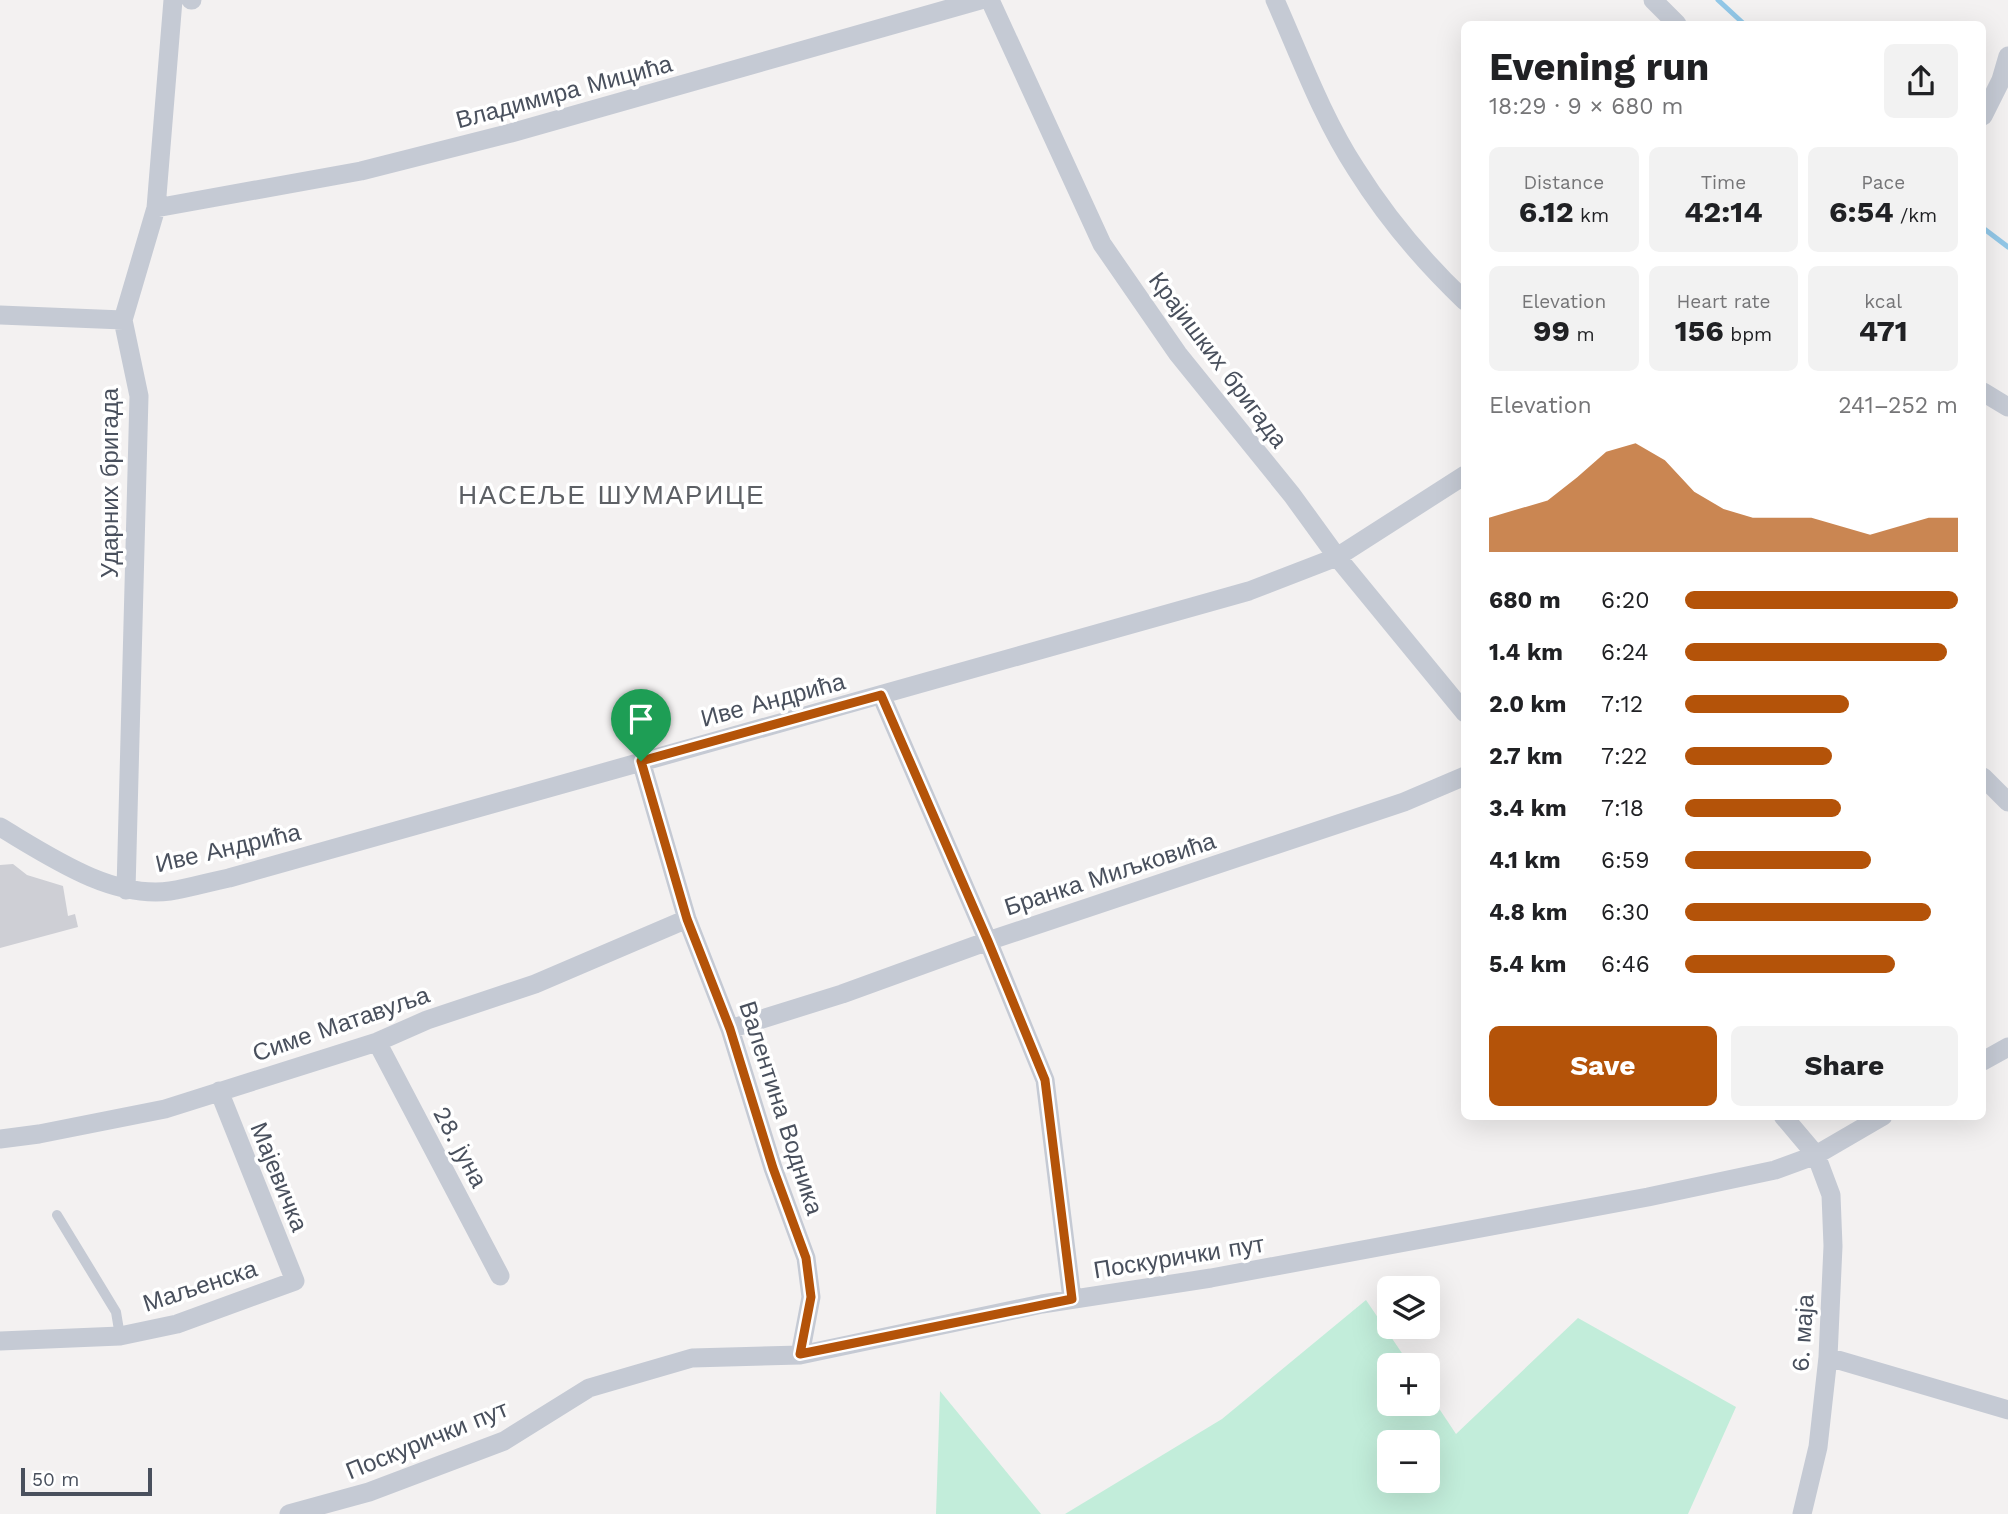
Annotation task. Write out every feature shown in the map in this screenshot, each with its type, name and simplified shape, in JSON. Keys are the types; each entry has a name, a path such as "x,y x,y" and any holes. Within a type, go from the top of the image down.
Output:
{"street":[{"name":"Ударних бригада","path":"126,890 139,396 123,320 156,208 173,0"},
{"name":"Владимира Мицића","path":"156,208 361,171 524,129 980,0"},
{"name":"Крајишких бригада","path":"990,0 1102,244 1178,354 1292,495 1337,557 1461,708"},
{"path":"1275,0 1318,97 1355,168 1432,270 1461,297"},
{"path":"1653,0 1674,21"},
{"path":"1986,110 2001,80 2008,56"},
{"path":"0,315 123,320"},
{"path":"1986,393 2008,407"},
{"name":"Иве Андрића","path":"0,827 65,865 126,890 168,891 229,878 1249,590 1337,557 1461,478"},
{"path":"881,695 1045,1080 1072,1299"},
{"name":"Валентина Водника","path":"641,761 687,919 730,1029 773,1168 806,1258 811,1297 800,1354"},
{"name":"Бранка Миљковића","path":"730,1029 1392,806 1461,778"},
{"path":"1986,780 2008,802"},
{"name":"Симе Матавуља","path":"0,1139 165,1109 377,1042 427,1020 535,984 687,919"},
{"name":"28. јуна","path":"377,1042 500,1276"},
{"path":"1986,1059 2008,1047"},
{"name":"Мајевичка","path":"219,1091 295,1281"},
{"path":"1786,1120 1816,1155"},
{"name":"Поскурички пут","path":"289,1514 369,1492 504,1441 589,1388 692,1358 800,1354 1072,1299 1211,1278 1648,1197 1775,1170 1816,1155 1876,1120"},
{"name":"6. маја","path":"1802,1514 1818,1447 1828,1357 1833,1246 1831,1195 1816,1155"},
{"name":"Маљенска","path":"0,1341 120,1336 177,1324 295,1281"},
{"path":"1828,1357 2008,1410"}],"lane":[{"name":"Маљенска","path":"57,1215 116,1312 120,1336"}],"green space":[{"path":"1366,1300 1377,1316 1377,1339 1392,1339 1402,1353 1377,1353 1377,1416 1440,1416 1440,1410 1456,1434 1578,1318 1736,1407 1688,1514 1065,1514 1222,1419"},
{"path":"940,1391 1041,1514 936,1514"}],"building":[{"path":"13,864 27,875 63,886 68,916 75,914 78,927 0,948 0,865"}],"waterway":[{"path":"1718,0 1741,21"},
{"path":"1986,230 2008,247"}],"district":[{"name":"НАСЕЉЕ ШУМАРИЦЕ","path":"612,495"}],"route":[{"path":"881,695 1045,1080 1072,1299 800,1354 811,1297 806,1258 773,1168 730,1029 687,919 641,761 881,695"}]}
